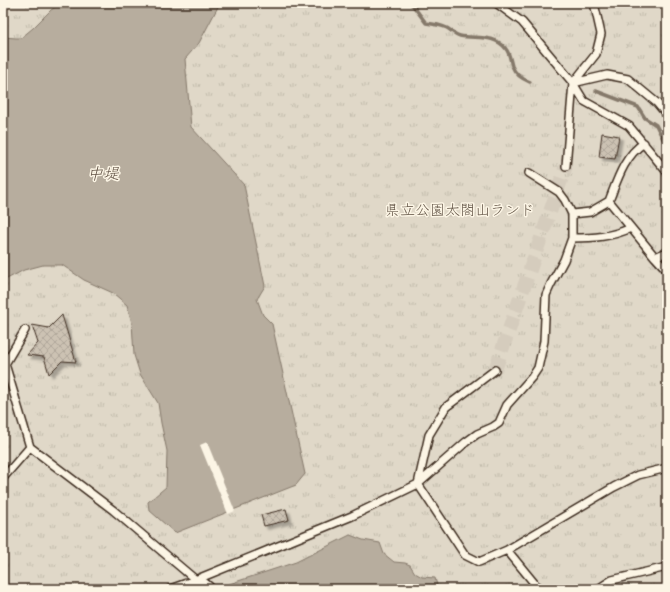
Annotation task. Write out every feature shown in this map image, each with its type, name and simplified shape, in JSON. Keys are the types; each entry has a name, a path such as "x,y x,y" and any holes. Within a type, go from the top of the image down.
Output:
{"lane":[{"path":"496,3 522,22 572,83 584,101 629,126 667,172"},
{"path":"566,166 572,83 596,54 601,34 594,3"},
{"path":"572,83 607,75 628,79 657,103 667,115"},
{"path":"572,214 590,212 609,201 623,167 637,148 644,143"},
{"path":"170,589 201,585 418,484 466,442 477,434 493,428 499,423 507,405 538,368 544,341 546,296 564,260 572,238 572,214 565,200 559,192 529,173"},
{"path":"609,201 667,270"},
{"path":"572,238 590,238 618,234 631,228"},
{"path":"655,257 667,252"},
{"path":"24,330 4,364 30,447 113,510 201,585"},
{"path":"495,370 446,407 429,435 418,484 465,555 479,562 508,550 614,486 638,475 667,468"},
{"path":"3,478 30,447"},
{"path":"508,550 536,588"},
{"path":"598,589 612,580 667,567"}],"green space":[{"name":"県立公園太閤山ランド","path":"3,3 667,3 667,589 3,589"}],"water":[{"name":"中堤","path":"61,3 220,3 199,43 185,59 191,127 244,185 265,286 257,299 263,315 272,324 305,474 296,485 175,533 149,510 148,502 166,487 167,451 158,403 140,374 134,355 132,323 127,305 113,293 84,280 62,265 43,265 24,270 3,281 3,37 21,38 51,10"},
{"path":"350,535 363,540 380,543 384,554 394,562 410,565 415,573 422,577 435,578 438,589 214,589 296,562"}],"pier":[{"path":"207,442 235,511 228,514 200,445"}],"building":[{"path":"602,133 619,136 615,159 599,157"},
{"path":"62,315 76,362 62,361 49,374 44,357 27,355 38,343 32,325 49,328"},
{"path":"286,509 289,520 264,526 261,515"}],"waterway":[{"path":"411,3 426,23 447,28 460,36 491,39 502,44 506,49 512,66 517,74 530,82"},
{"path":"596,91 638,107 645,118 656,125 667,145"}],"tunnel":[{"path":"495,370 566,166"}]}
